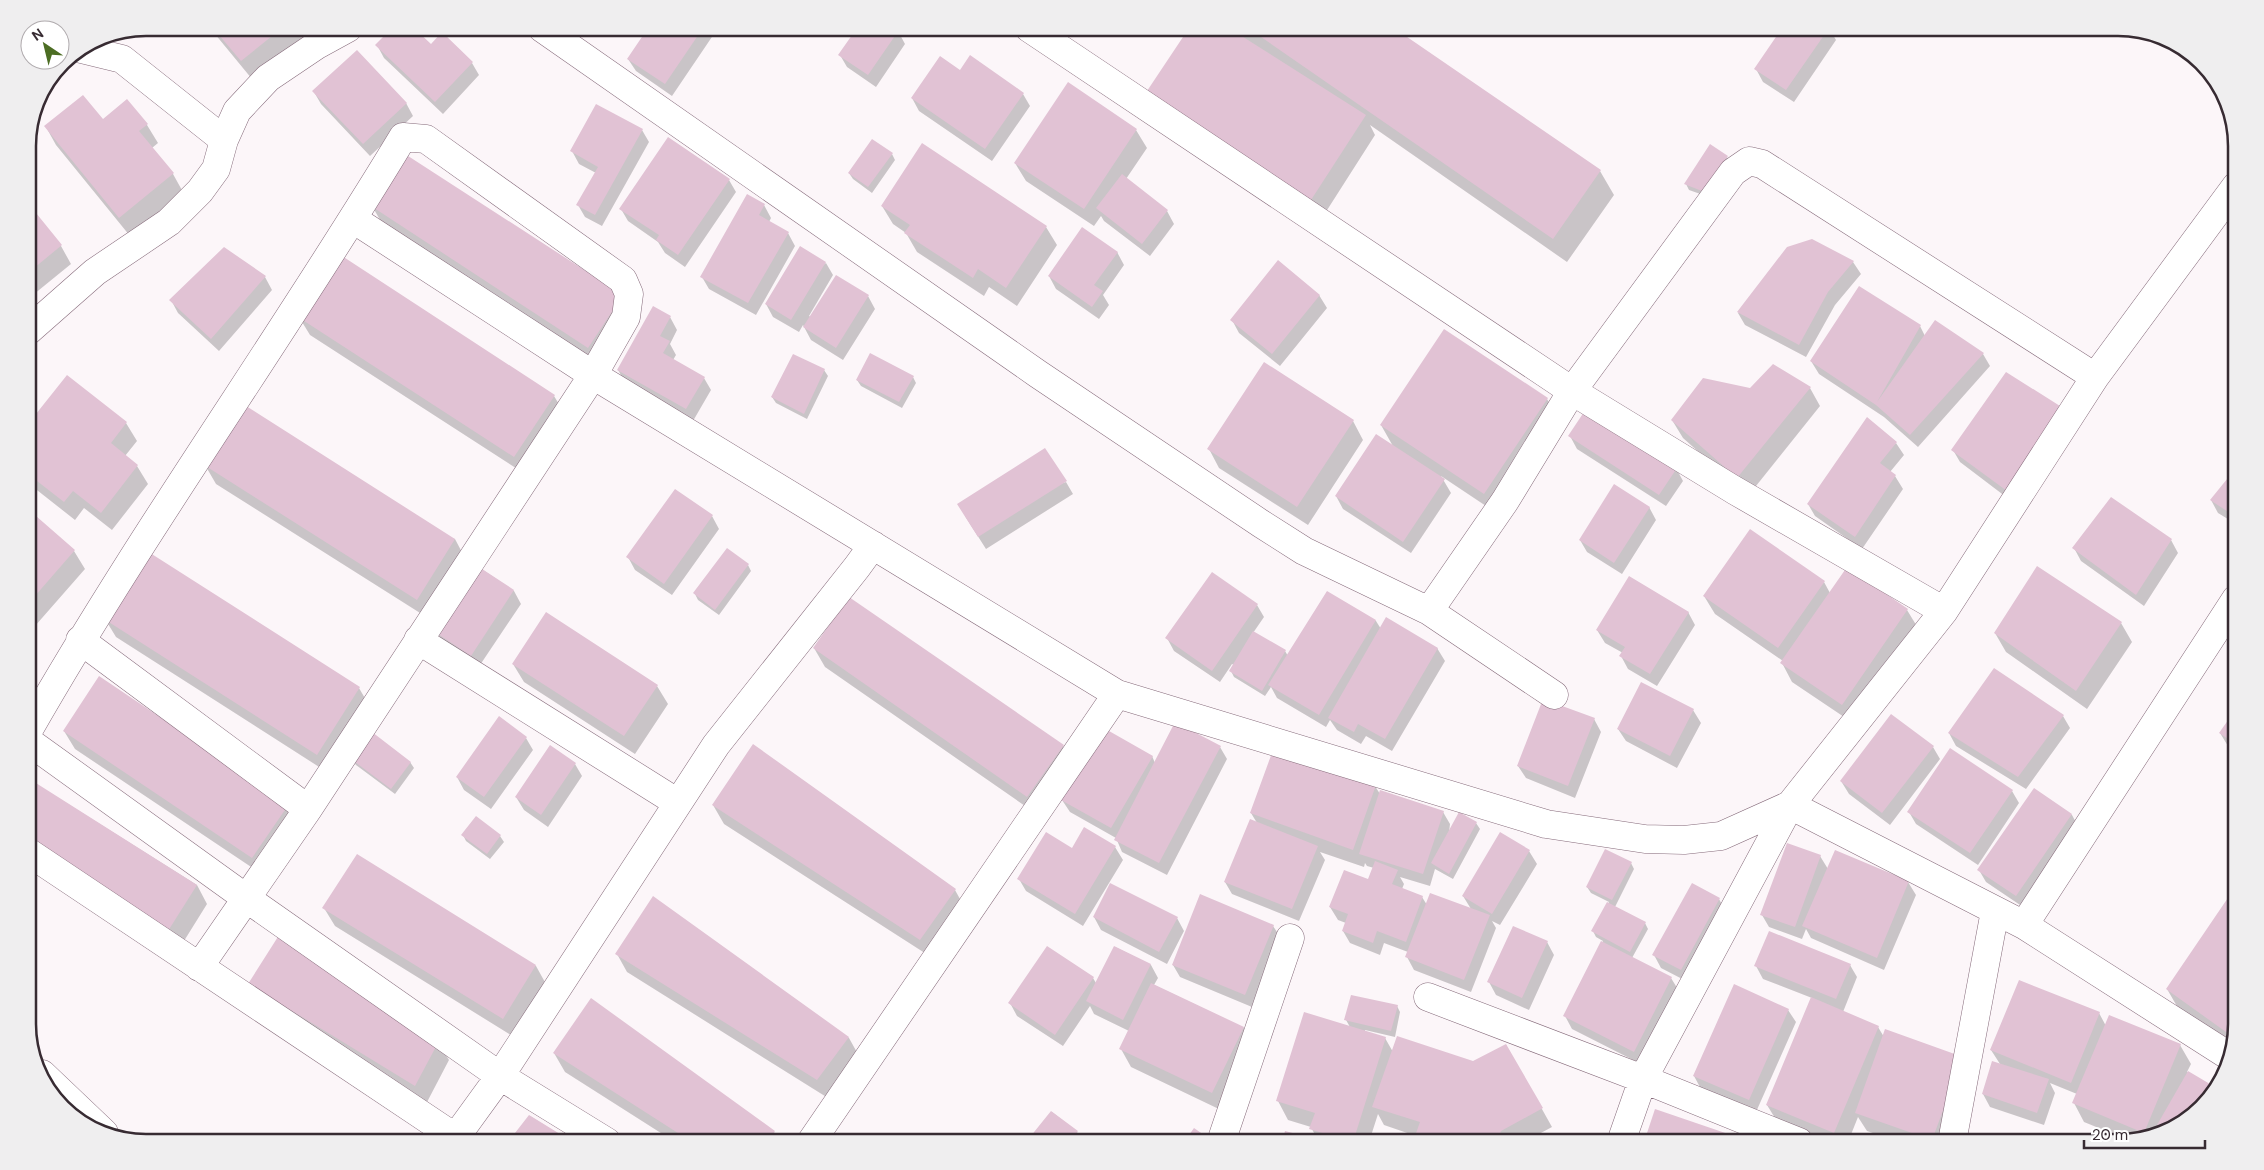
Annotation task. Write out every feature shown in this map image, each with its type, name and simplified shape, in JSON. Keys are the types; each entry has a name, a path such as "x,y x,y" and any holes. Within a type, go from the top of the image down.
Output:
{"street":[{"path":"36,324 95,272 169,222 200,191 216,169 224,140 237,111 268,78 333,36"},
{"path":"553,36 1038,374 1260,523 1304,551 1429,611 1554,696"},
{"path":"1041,36 1572,391 1734,490 1944,611"},
{"path":"90,52 122,59 224,140"},
{"path":"36,717 80,640 353,220 403,136 426,138 624,280 629,294 626,317 593,375 308,809 199,967"},
{"path":"1429,611 1505,501 1572,391 1733,172 1749,161 1762,164 2095,377"},
{"path":"1624,1134 1643,1079 1790,805 1944,611 2095,377 2228,197"},
{"path":"353,220 593,375 1117,694 1546,824 1645,839 1684,840 1720,836 1790,805"},
{"path":"462,1134 716,745 873,545"},
{"path":"2024,925 2228,611"},
{"path":"80,640 308,809"},
{"path":"418,640 678,803"},
{"path":"816,1134 1117,694"},
{"path":"36,747 246,898 500,1076 594,1134"},
{"path":"1790,805 2024,925 2224,1053"},
{"path":"36,857 449,1134"},
{"path":"1953,1134 1995,911"},
{"path":"1224,1134 1290,938"},
{"path":"1428,997 1643,1079 1779,1134"},
{"path":"58,1089 85,1115"}],"building":[{"path":"220,36 272,36 241,61"},
{"path":"384,36 422,36 431,44 438,36 446,36 473,62 435,102 375,45"},
{"path":"643,36 698,36 665,84 627,59"},
{"path":"851,36 895,36 868,75 838,55"},
{"path":"1184,36 1242,36 1366,115 1311,200 1145,94"},
{"path":"1260,36 1406,36 1601,170 1553,239"},
{"path":"1777,36 1823,36 1786,90 1754,69"},
{"path":"357,50 407,103 363,144 312,91"},
{"path":"970,55 1024,93 985,149 911,98 940,56 960,70"},
{"path":"1068,82 1137,129 1084,209 1014,163"},
{"path":"83,95 103,119 127,99 148,124 139,131 174,173 119,218 44,126"},
{"path":"596,104 643,129 595,215 576,205 598,167 570,151"},
{"path":"668,137 730,179 678,255 656,240 659,235 619,209"},
{"path":"872,139 893,153 868,187 848,173"},
{"path":"922,143 1047,226 1006,288 978,269 973,278 904,233 910,225 881,206"},
{"path":"1710,144 1728,156 1702,191 1684,184"},
{"path":"405,154 623,295 588,348 371,206"},
{"path":"1122,174 1168,210 1142,244 1096,208"},
{"path":"747,194 765,204 759,215 789,232 748,303 700,277"},
{"path":"36,213 62,245 36,266"},
{"path":"1082,227 1118,252 1094,285 1103,291 1092,307 1048,276"},
{"path":"1812,239 1854,261 1828,292 1799,345 1737,312 1787,247"},
{"path":"800,246 826,262 791,320 765,304"},
{"path":"224,247 266,276 211,339 169,300"},
{"path":"339,254 555,395 514,457 298,317"},
{"path":"1278,260 1320,295 1272,354 1230,320"},
{"path":"836,275 869,295 836,348 803,327"},
{"path":"1859,286 1921,325 1877,402 1935,320 1984,353 1910,435 1876,405 1810,361"},
{"path":"653,306 671,316 660,336 670,341 663,353 705,377 686,409 617,370"},
{"path":"1444,329 1548,398 1484,494 1380,425"},
{"path":"870,353 914,376 899,402 856,380"},
{"path":"793,354 825,369 804,414 771,397"},
{"path":"1264,362 1354,420 1297,507 1207,449"},
{"path":"1773,364 1811,387 1737,478 1671,420 1703,378 1750,388"},
{"path":"2006,372 2060,406 2007,491 1951,450"},
{"path":"67,375 127,422 111,443 138,465 101,513 73,491 64,502 36,480 36,414"},
{"path":"243,404 455,539 417,600 204,465"},
{"path":"1586,409 1677,468 1659,495 1568,436"},
{"path":"1867,417 1897,442 1880,463 1896,475 1855,537 1807,504"},
{"path":"1376,434 1445,479 1403,542 1335,496"},
{"path":"1045,448 1067,481 978,537 957,504"},
{"path":"2228,478 2228,512 2210,500"},
{"path":"1614,484 1650,507 1614,563 1579,540"},
{"path":"675,489 713,515 664,584 626,557"},
{"path":"2111,497 2172,539 2136,595 2072,548"},
{"path":"36,516 75,550 36,595"},
{"path":"1750,529 1825,581 1778,648 1703,596"},
{"path":"727,548 749,564 715,610 693,593"},
{"path":"147,551 360,687 317,755 104,619"},
{"path":"2037,566 2122,622 2076,691 1994,633"},
{"path":"479,567 514,590 471,656 435,632"},
{"path":"1847,567 1908,609 1842,705 1780,663"},
{"path":"1212,572 1258,604 1212,671 1165,638"},
{"path":"1629,576 1689,612 1650,674 1619,656 1625,647 1596,630"},
{"path":"1327,591 1376,620 1319,715 1268,685"},
{"path":"849,597 1064,745 1027,797 813,648"},
{"path":"546,612 658,685 624,736 512,664"},
{"path":"1386,617 1438,648 1385,739 1358,724 1354,732 1328,718"},
{"path":"1253,631 1286,650 1262,691 1229,671"},
{"path":"1994,668 2064,715 2018,777 1948,733"},
{"path":"99,676 289,804 252,858 63,731"},
{"path":"1641,682 1694,709 1670,756 1617,729"},
{"path":"1543,699 1595,718 1568,786 1517,766"},
{"path":"1891,714 1934,746 1882,813 1840,781"},
{"path":"499,716 527,737 484,797 456,777"},
{"path":"2228,720 2228,739 2219,733"},
{"path":"1175,722 1221,746 1159,863 1114,840"},
{"path":"1102,727 1153,756 1111,828 1061,800"},
{"path":"372,732 411,762 391,789 351,759"},
{"path":"753,744 956,889 920,940 712,805"},
{"path":"550,745 576,763 541,815 515,797"},
{"path":"1950,748 2013,790 1970,853 1907,812"},
{"path":"1273,750 1376,785 1353,850 1250,813"},
{"path":"36,783 197,885 168,931 36,848"},
{"path":"2034,788 2072,814 2016,896 1977,870"},
{"path":"1380,790 1444,811 1423,874 1359,854"},
{"path":"1459,812 1477,822 1449,874 1431,863"},
{"path":"476,816 501,835 487,854 461,835"},
{"path":"1250,819 1318,846 1292,909 1224,882"},
{"path":"1084,827 1116,846 1075,914 1017,879 1046,832 1072,848"},
{"path":"1500,832 1530,850 1492,914 1462,896"},
{"path":"1787,843 1821,855 1795,927 1760,915"},
{"path":"1605,849 1632,862 1612,900 1586,887"},
{"path":"1835,850 1909,881 1877,958 1802,926"},
{"path":"357,854 536,965 503,1019 322,908"},
{"path":"1375,861 1398,870 1392,884 1423,896 1406,942 1377,931 1373,943 1342,931 1348,914 1329,907 1344,870 1368,879"},
{"path":"1110,883 1178,917 1159,952 1093,917"},
{"path":"1692,883 1720,898 1681,970 1652,955"},
{"path":"1430,893 1490,915 1464,980 1405,957"},
{"path":"1200,894 1274,925 1245,995 1172,965"},
{"path":"653,896 849,1037 817,1080 615,954"},
{"path":"2228,898 2228,1033 2166,989"},
{"path":"1607,902 1646,922 1630,952 1591,931"},
{"path":"1513,926 1548,941 1522,998 1487,982"},
{"path":"1769,931 1851,964 1836,999 1754,966"},
{"path":"281,932 439,1041 415,1086 248,984"},
{"path":"1601,941 1672,977 1634,1052 1563,1016"},
{"path":"1047,946 1094,977 1055,1035 1008,1003"},
{"path":"1114,946 1151,964 1123,1020 1086,1001"},
{"path":"2019,980 2100,1012 2071,1083 1990,1050"},
{"path":"1151,983 1244,1027 1212,1093 1119,1049"},
{"path":"1734,984 1789,1009 1749,1100 1693,1076"},
{"path":"1351,995 1398,1005 1391,1031 1344,1020"},
{"path":"1811,997 1879,1026 1834,1133 1766,1105"},
{"path":"591,998 775,1131 773,1134 680,1134 553,1053"},
{"path":"1304,1012 1386,1037 1356,1134 1326,1134 1309,1129 1315,1113 1276,1101"},
{"path":"2109,1015 2181,1044 2145,1130 2140,1131 2072,1103"},
{"path":"1885,1029 1963,1057 1934,1134 1915,1134 1855,1113"},
{"path":"1397,1036 1473,1061 1506,1044 1543,1108 1501,1131 1500,1134 1416,1134 1420,1122 1372,1107"},
{"path":"1992,1061 2049,1079 2037,1113 1982,1094"},
{"path":"2188,1071 2210,1084 2190,1107 2156,1127"},
{"path":"1655,1109 1728,1134 1647,1134"},
{"path":"1051,1111 1078,1131 1076,1134 1032,1134"},
{"path":"529,1115 560,1134 514,1134"},
{"path":"1194,1128 1203,1134 1190,1134"},
{"path":"1285,1131 1296,1134 1284,1134"}]}
